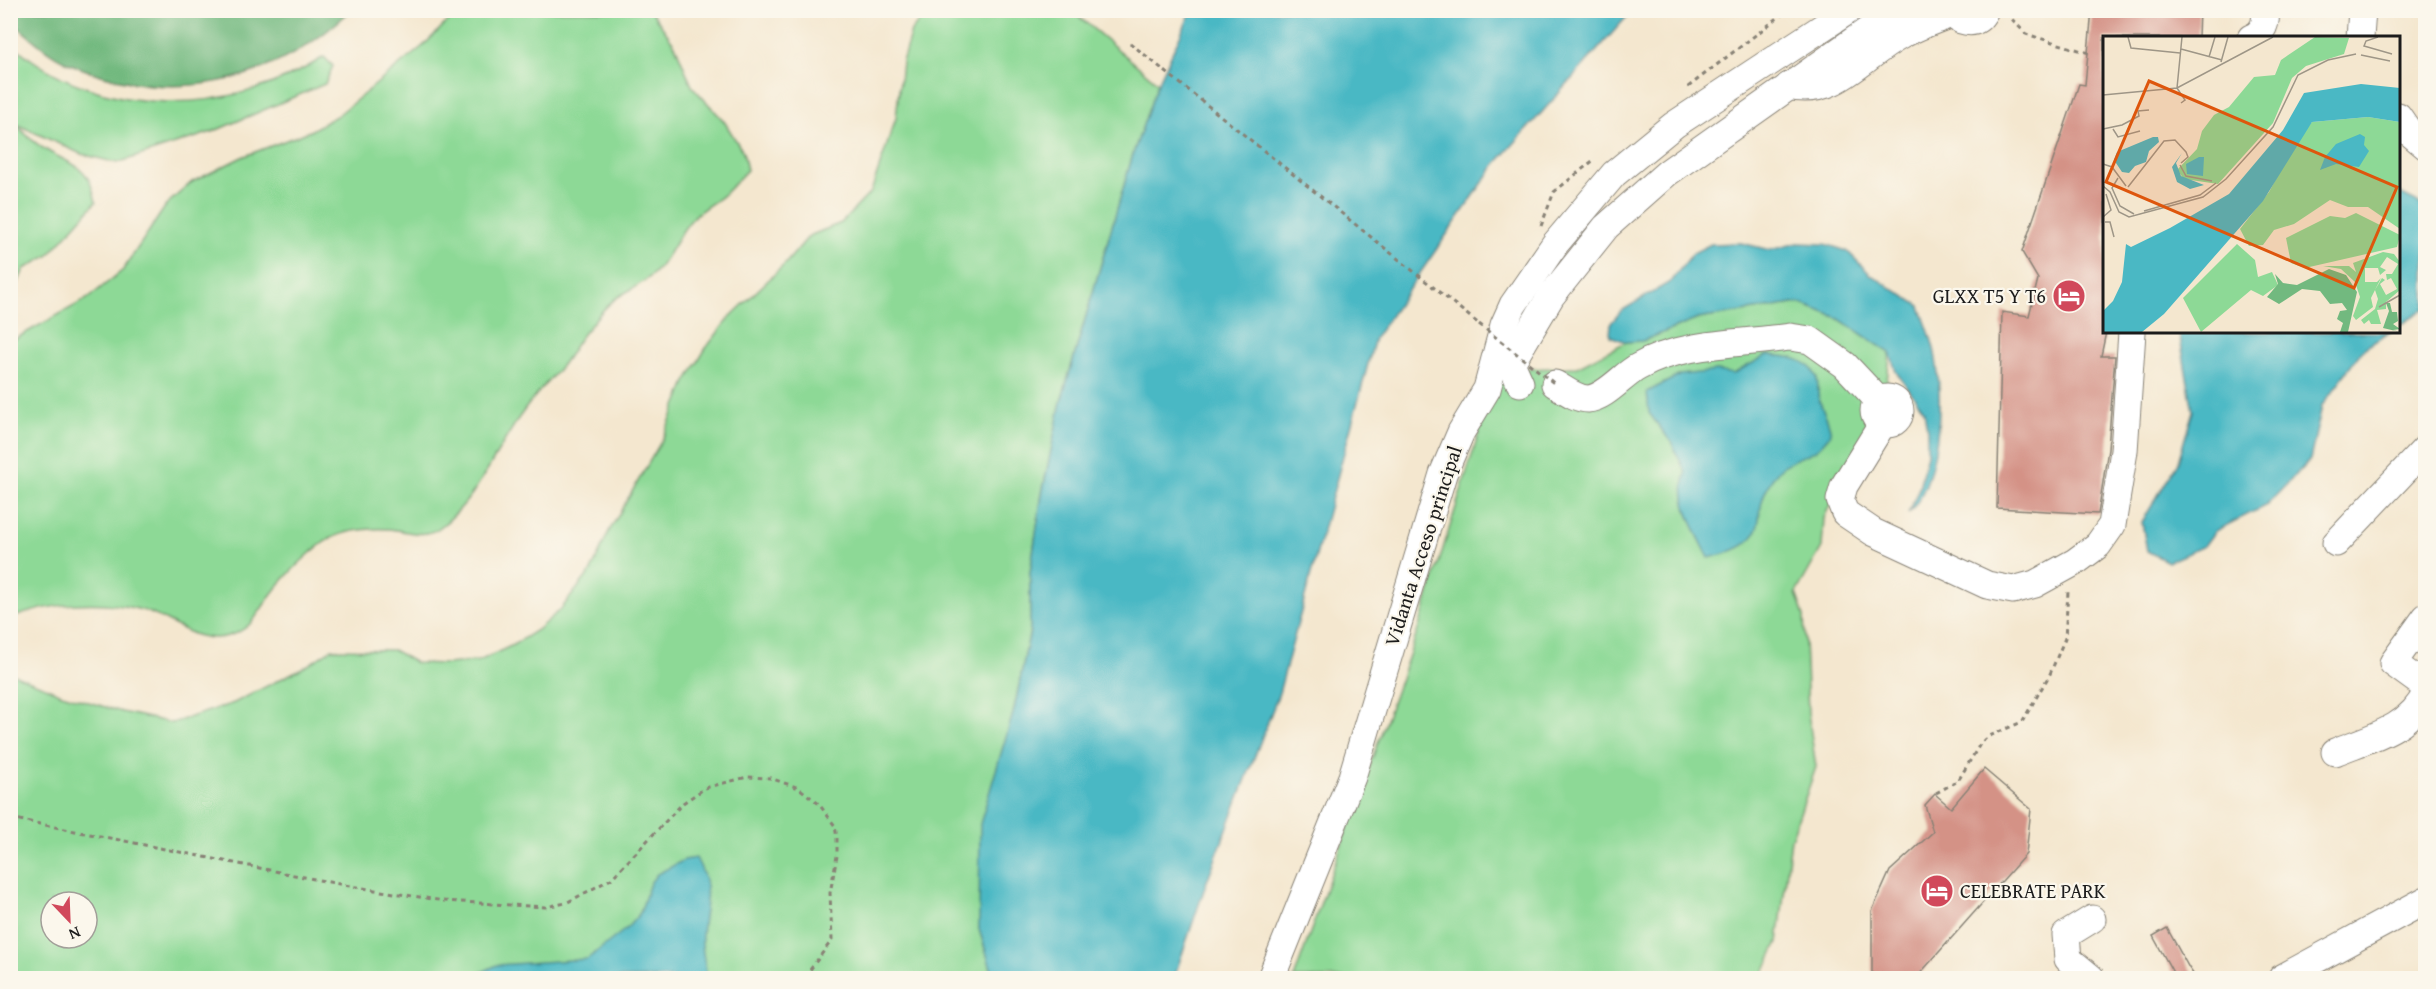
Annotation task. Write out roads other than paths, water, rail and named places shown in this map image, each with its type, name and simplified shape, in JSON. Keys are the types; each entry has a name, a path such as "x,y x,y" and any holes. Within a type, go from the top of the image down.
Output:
{"street":[{"name":"Vidanta Acceso principal","path":"1271,978 1352,777 1443,474 1461,432 1486,389 1504,325 1513,305 1555,244 1614,174 1674,125 1849,10"},
{"path":"1520,383 1511,363 1551,296 1606,227 1666,174 1897,10"},
{"path":"1788,86 1804,90 1831,83 1900,36 1956,11 1961,20 1971,23 1981,19 1985,10"},
{"path":"2400,119 2409,132 2426,146"},
{"path":"1555,384 1587,399 1598,395 1639,366 1672,353 1790,337 1810,340 1845,365 1881,412 1844,486 1840,500 1845,513 1853,520 1987,585 2013,590 2035,584 2068,566 2098,544 2112,525 2124,451 2132,333"},
{"path":"2336,543 2426,448"},
{"path":"2426,617 2393,663 2426,687"},
{"path":"2335,752 2393,729 2418,709 2426,693"},
{"path":"2282,978 2426,900"},
{"path":"2091,978 2068,959 2066,935 2092,919"}],"water":[{"path":"1192,10 1632,11 1495,165 1375,338 1279,693 1207,881 1174,978 994,978 979,929 980,824 1014,710 1030,631 1030,573 1042,494 1061,402 1134,151 1158,83"},
{"path":"2400,194 2426,207 2425,309 2400,325"},
{"path":"1741,243 1770,250 1798,243 1825,244 1847,251 1871,275 1920,306 1935,352 1939,418 1933,462 1927,482 1919,500 1908,514 1919,488 1927,454 1924,410 1896,372 1890,353 1836,317 1799,303 1698,319 1642,341 1626,342 1610,336 1611,323 1621,311 1670,282 1693,253 1711,244"},
{"path":"2179,333 2388,333 2363,349 2322,406 2310,460 2267,505 2215,531 2204,546 2168,562 2147,551 2142,522 2178,462 2193,411"},
{"path":"1767,355 1802,361 1813,370 1817,379 1819,399 1831,434 1817,449 1788,463 1775,475 1766,490 1754,535 1732,551 1709,558 1686,506 1684,484 1686,473 1671,442 1649,413 1647,392 1680,375 1717,371 1733,374"},
{"path":"696,858 702,869 706,888 702,941 706,978 469,978 497,965 587,959 627,928 640,913 650,883 657,874 684,860"}],"place":[{"name":"GLXX T5 Y T6","path":"2069,296"},
{"name":"CELEBRATE PARK","path":"1937,891"}]}
